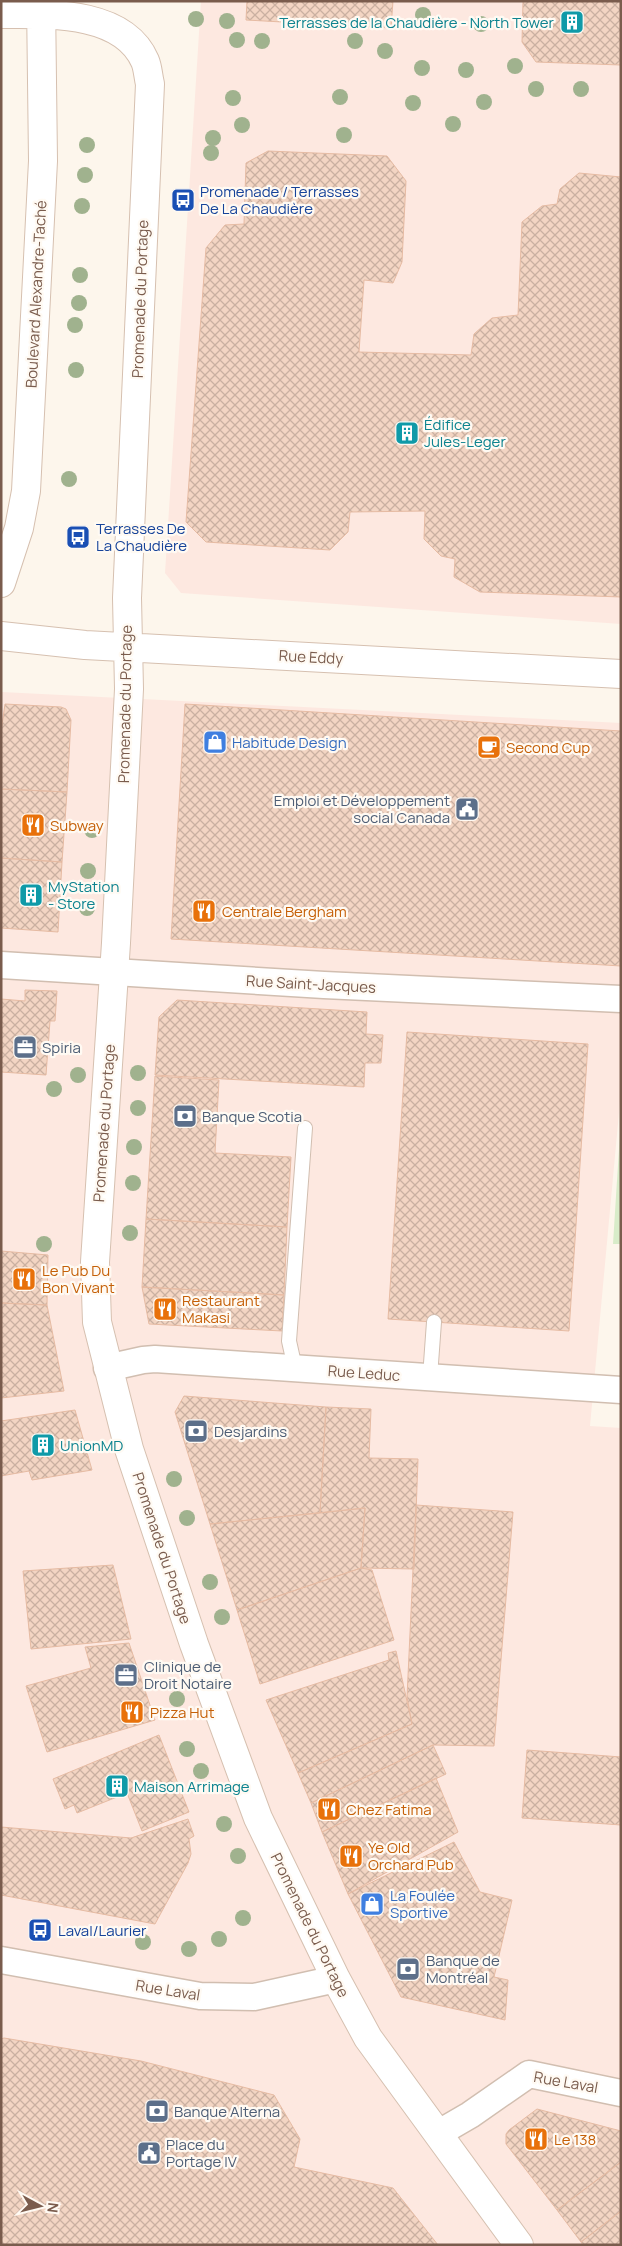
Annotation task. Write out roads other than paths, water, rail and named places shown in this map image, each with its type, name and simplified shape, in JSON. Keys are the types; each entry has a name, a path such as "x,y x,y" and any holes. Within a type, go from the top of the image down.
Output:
{"street":[{"name":"Promenade du Portage","path":"1,14 41,8 91,20 120,33 134,46 144,60 150,84 126,646 129,689 114,973 95,1262 97,1322 107,1368 120,1408 129,1449 194,1644 258,1818 336,1979 373,2045 520,2245"},
{"name":"Boulevard Alexandre-Taché","path":"1,583 19,528 26,491 43,161 41,8"},
{"name":"Rue Eddy","path":"1,636 76,644 621,674"},
{"name":"Rue Saint-Jacques","path":"1,966 324,985 621,999"},
{"name":"Rue Leduc","path":"107,1368 155,1359 621,1390"},
{"name":"Rue Laval","path":"1,1960 200,1996 254,1996 336,1979"},
{"name":"Rue Laval","path":"439,2133 470,2115 529,2074 621,2093"}],"lane":[{"path":"295,1368 289,1341 305,1128"},
{"path":"430,1377 434,1322"}],"place":[{"name":"Terrasses de la Chaudière - North Tower","path":"572,22"},
{"name":"Promenade / Terrasses De La Chaudière","path":"183,200"},
{"name":"Édifice Jules-Leger","path":"407,433"},
{"name":"Terrasses De La Chaudière","path":"78,537"},
{"name":"Habitude Design","path":"215,742"},
{"name":"Second Cup","path":"489,747"},
{"name":"Emploi et Développement social Canada","path":"467,809"},
{"name":"Subway","path":"33,825"},
{"name":"MyStation - Store","path":"31,895"},
{"name":"Centrale Bergham","path":"204,911"},
{"name":"Spiria","path":"25,1047"},
{"name":"Banque Scotia","path":"185,1116"},
{"name":"Le Pub Du Bon Vivant","path":"24,1279"},
{"name":"Restaurant Makasi","path":"165,1309"},
{"name":"Desjardins","path":"196,1431"},
{"name":"UnionMD","path":"43,1445"},
{"name":"Clinique de Droit Notaire","path":"126,1675"},
{"name":"Pizza Hut","path":"132,1712"},
{"name":"Maison Arrimage","path":"117,1786"},
{"name":"Chez Fatima","path":"329,1809"},
{"name":"Ye Old Orchard Pub","path":"351,1856"},
{"name":"La Foulée Sportive","path":"372,1904"},
{"name":"Laval/Laurier","path":"40,1930"},
{"name":"Banque de Montréal","path":"408,1969"},
{"name":"Banque Alterna","path":"157,2111"},
{"name":"Le 138","path":"536,2139"},
{"name":"Place du Portage IV","path":"149,2153"}]}
